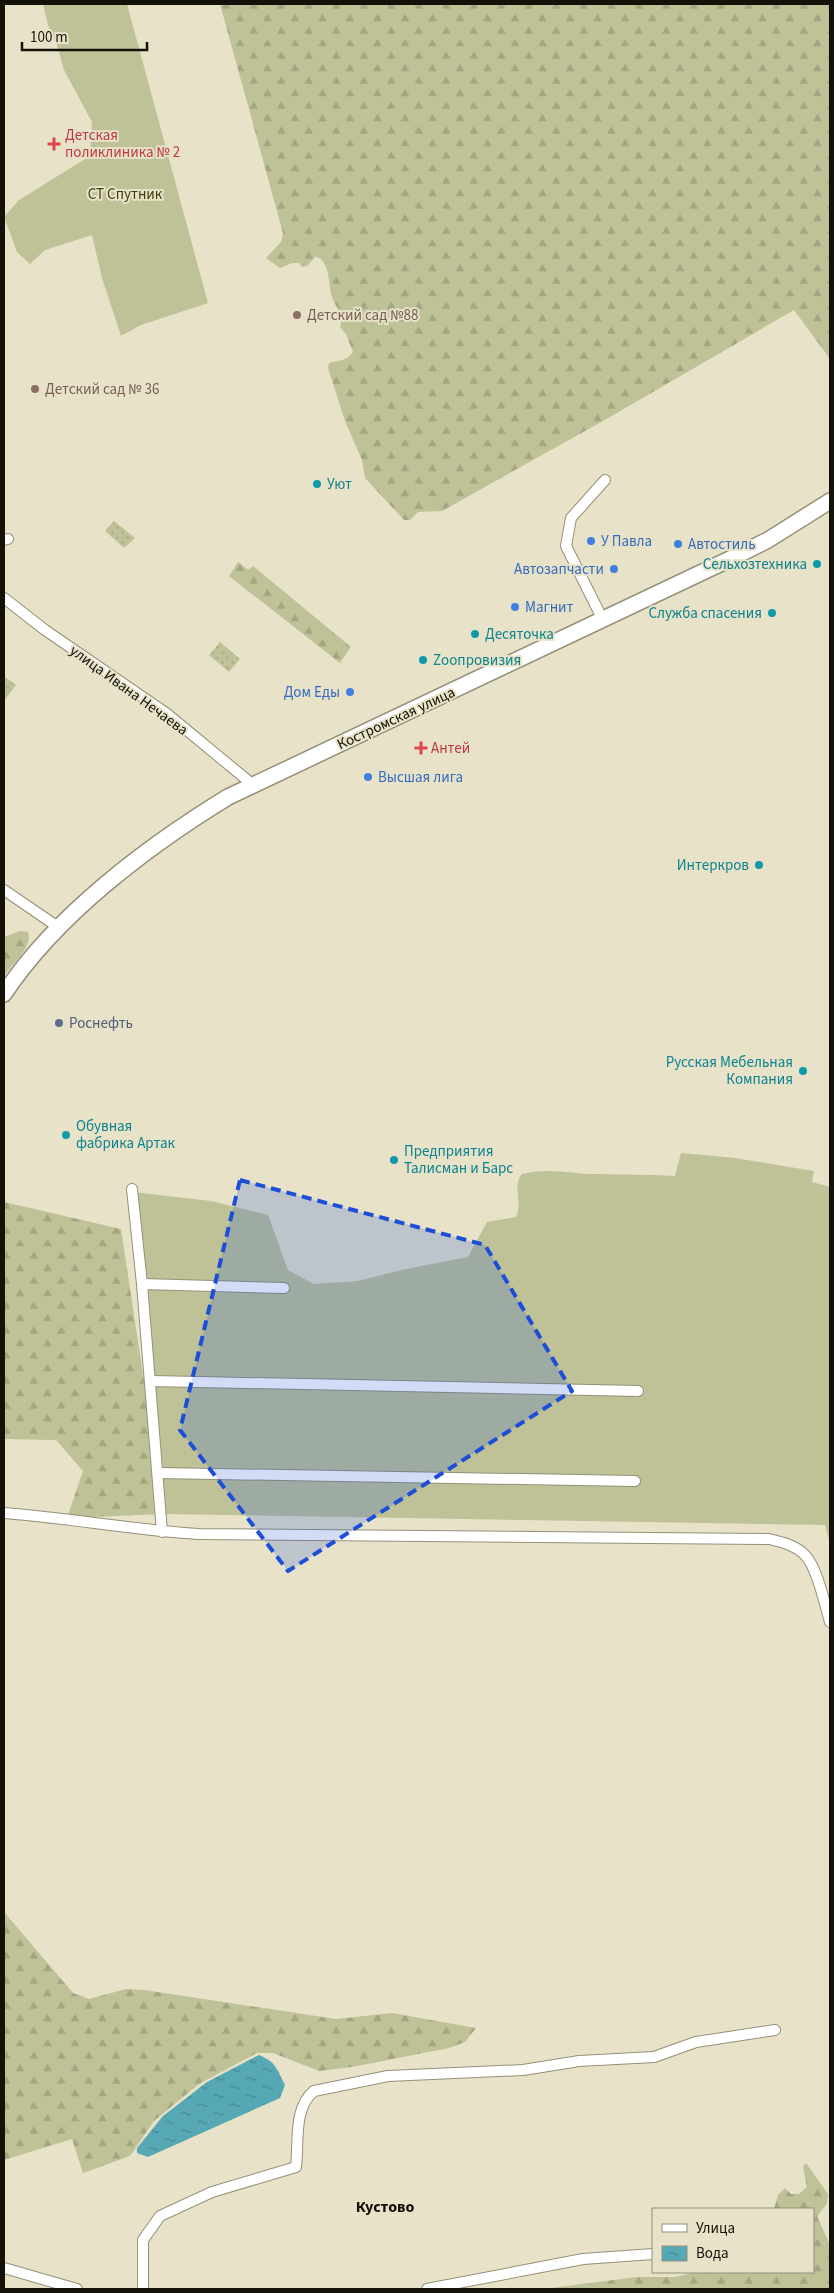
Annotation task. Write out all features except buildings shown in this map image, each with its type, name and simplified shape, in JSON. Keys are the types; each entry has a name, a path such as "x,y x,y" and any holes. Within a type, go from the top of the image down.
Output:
{"main road":[{"name":"Костромская улица","path":"4,994 22,966 58,927 122,872 185,823 252,784 603,620 753,547 829,506"}],"street":[{"path":"603,620 566,546 571,518 605,480"},
{"name":"улица Ивана Нечаева","path":"4,598 45,630 158,708 252,784"},
{"path":"4,890 58,927"},
{"path":"132,1189 151,1381 162,1532"},
{"path":"142,1284 284,1288"},
{"path":"151,1381 638,1391"},
{"path":"159,1473 635,1482"},
{"path":"4,1513 67,1518 162,1532 287,1536 769,1539 790,1544 805,1554 813,1569 830,1622"},
{"path":"143,2289 143,2240 160,2216 212,2192 296,2167 299,2117 305,2098 314,2091 388,2076 523,2070 579,2061 654,2057 696,2042 775,2030"},
{"path":"427,2289 583,2260 652,2254"},
{"path":"4,2268 77,2289"}],"highlighted area":[{"path":"240,1180 485,1245 572,1391 288,1571 180,1430"}],"green space":[{"name":"СТ Спутник","path":"43,4 127,4 208,303 141,325 121,336 102,278 92,235 45,250 30,264 17,252 4,217 19,200 90,156 92,122 64,70 57,45 48,25"},
{"path":"220,4 830,4 830,359 794,310 603,421 442,511 418,512 410,520 404,520 365,478 362,460 345,421 328,368 329,363 345,359 353,352 346,334 340,327 342,317 331,294 328,273 324,263 320,258 315,257 307,266 302,267 299,263 292,263 280,268 266,258 281,242 283,233"},
{"path":"114,521 135,538 124,548 105,531"},
{"path":"238,562 248,570 253,566 351,647 340,663 229,576"},
{"path":"220,642 240,659 229,672 209,655"},
{"path":"5,677 16,685 4,701 4,679"},
{"path":"20,931 28,932 29,938 25,950 4,977 4,937"},
{"path":"681,1153 735,1158 814,1171 812,1182 830,1187 830,1543 825,1525 164,1514 132,1192 211,1201 268,1215 288,1270 314,1284 358,1281 468,1257 487,1222 516,1217 518,1212 518,1183 522,1174 551,1171 588,1174 675,1176"},
{"path":"4,1202 121,1229 164,1514 67,1518 83,1471 56,1440 4,1439"},
{"path":"4,1912 73,1993 89,1999 126,1989 144,1990 336,2019 392,2013 476,2028 465,2042 449,2048 352,2067 319,2071 273,2053 257,2053 199,2084 154,2121 130,2156 83,2173 72,2139 4,2160"},
{"path":"806,2163 828,2194 827,2204 817,2216 830,2245 830,2289 543,2289 637,2277 675,2277 693,2273 814,2273 814,2208 774,2208 778,2195 785,2188 791,2194 799,2194 807,2187 803,2167"}],"water":[{"path":"259,2055 273,2063 285,2085 280,2098 148,2157 137,2153 137,2148 163,2116 207,2082"}],"place":[{"name":"Детская поликлиника № 2","path":"54,144"},
{"name":"Детский сад №88","path":"297,315"},
{"name":"Детский сад № 36","path":"35,389"},
{"name":"Уют","path":"317,484"},
{"name":"У Павла","path":"591,541"},
{"name":"Автостиль","path":"678,544"},
{"name":"Сельхозтехника","path":"817,564"},
{"name":"Автозапчасти","path":"614,569"},
{"name":"Магнит","path":"515,607"},
{"name":"Служба спасения","path":"772,613"},
{"name":"Десяточка","path":"475,634"},
{"name":"Zоопровизия","path":"423,660"},
{"name":"Дом Еды","path":"350,692"},
{"name":"Антей","path":"421,748"},
{"name":"Высшая лига","path":"368,777"},
{"name":"Интеркров","path":"759,865"},
{"name":"Роснефть","path":"59,1023"},
{"name":"Русская Мебельная Компания","path":"803,1071"},
{"name":"Обувная фабрика Артак","path":"66,1135"},
{"name":"Предприятия Талисман и Барс","path":"394,1160"}],"district":[{"name":"Кустово","path":"385,2206"}]}
